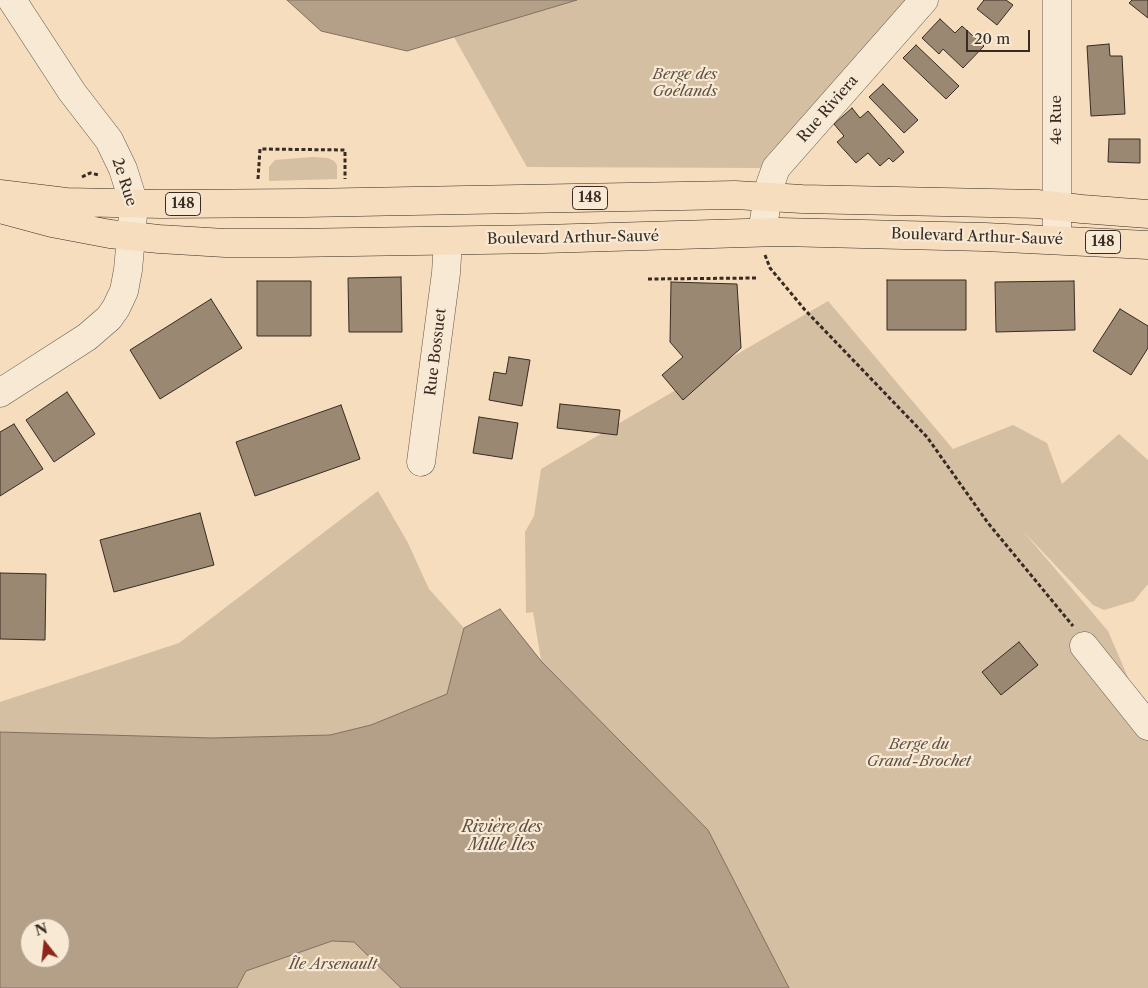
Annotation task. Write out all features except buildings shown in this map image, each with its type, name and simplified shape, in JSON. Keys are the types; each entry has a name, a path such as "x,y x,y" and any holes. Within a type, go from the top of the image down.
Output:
{"main road":[{"name":"148","path":"0,194 66,202 134,204 314,203 735,195 802,199 1037,204 1148,214"},
{"name":"Boulevard Arthur-Sauvé","path":"0,209 52,223 132,237 232,243 448,241 762,232 1057,240 1148,245"}],"street":[{"name":"2e Rue","path":"0,393 87,337 109,318 124,291 132,237 134,204 123,170 108,140 72,92 12,0"},
{"name":"Rue Riviera","path":"762,232 768,196 776,168 924,0"},
{"name":"4e Rue","path":"1057,0 1057,240"},
{"name":"Rue Bossuet","path":"421,462 445,283 448,241"},
{"path":"1081,639 1148,726"}],"path":[{"path":"258,183 260,149 345,150 345,182"},
{"path":"775,274 821,328 927,437 988,524 1081,639"},
{"path":"648,279 757,278"}],"green space":[{"name":"Berge des Goélands","path":"577,0 917,0 760,168 527,167 454,37"},
{"path":"312,157 328,158 334,161 337,165 337,179 269,181 269,167 275,160"},
{"path":"828,301 953,449 1013,425 1047,443 1062,484 1119,434 1148,460 1148,584 1134,601 1104,610 1093,605 1023,531 1108,631 1148,724 1148,988 153,988 0,795 0,702 179,643 378,491 408,543 429,589 464,628 500,609 541,660 533,612 526,613 525,532 534,516 541,469"}],"water":[{"path":"287,0 577,0 407,51 321,31"},
{"name":"Rivière des Mille Îles","path":"500,609 541,661 708,830 789,988 401,988 354,942 332,941 246,971 237,988 0,988 0,732 212,738 330,735 371,725 447,694 464,628"}],"park label":[{"name":"Berge du Grand-Brochet","path":"919,754"},
{"name":"Île Arsenault","path":"333,965"}]}
